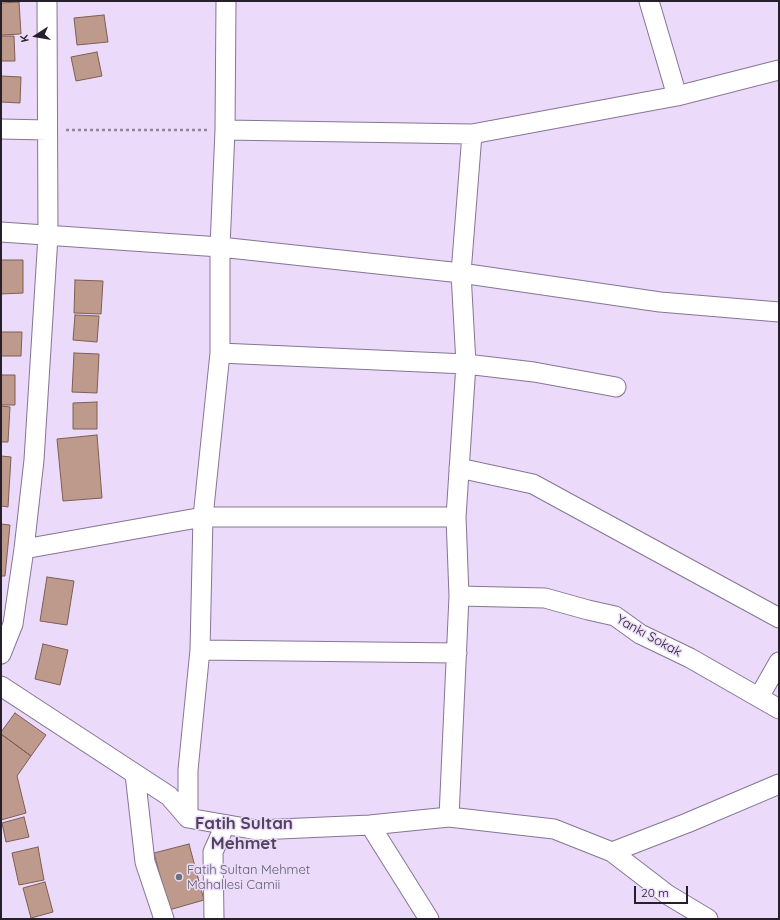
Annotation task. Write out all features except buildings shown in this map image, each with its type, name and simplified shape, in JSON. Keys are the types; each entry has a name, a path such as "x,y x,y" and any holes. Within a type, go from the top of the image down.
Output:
{"street":[{"path":"1,654 13,624 24,549 34,460 48,236 47,1"},
{"path":"188,818 188,770 200,650 203,517 220,353 220,247 225,130 226,1"},
{"path":"649,1 677,96"},
{"path":"225,130 472,134 677,96 779,70"},
{"path":"1,129 47,130"},
{"path":"449,817 459,596 456,516 466,364 461,273 472,134"},
{"path":"1,232 220,247 461,273 660,302 779,312"},
{"path":"220,353 466,364 534,372 616,386"},
{"path":"459,468 533,484 779,618"},
{"path":"24,549 203,517 456,516"},
{"name":"Yankı Sokak","path":"459,596 545,598 615,616 640,634 690,658 779,710"},
{"path":"200,650 456,653"},
{"path":"759,697 779,662"},
{"path":"1,686 169,796 188,818 257,830 370,825 449,817 554,829 612,852 668,895 708,919"},
{"path":"134,774 145,862 164,919"},
{"path":"612,852 687,823 779,784"},
{"path":"214,919 213,852 225,825"},
{"path":"370,825 428,919"}],"path":[{"path":"47,130 225,130"}],"place":[{"name":"Fatih Sultan Mehmet Mahallesi Camii","path":"179,877"}],"district":[{"name":"Fatih Sultan Mehmet","path":"244,834"}]}
